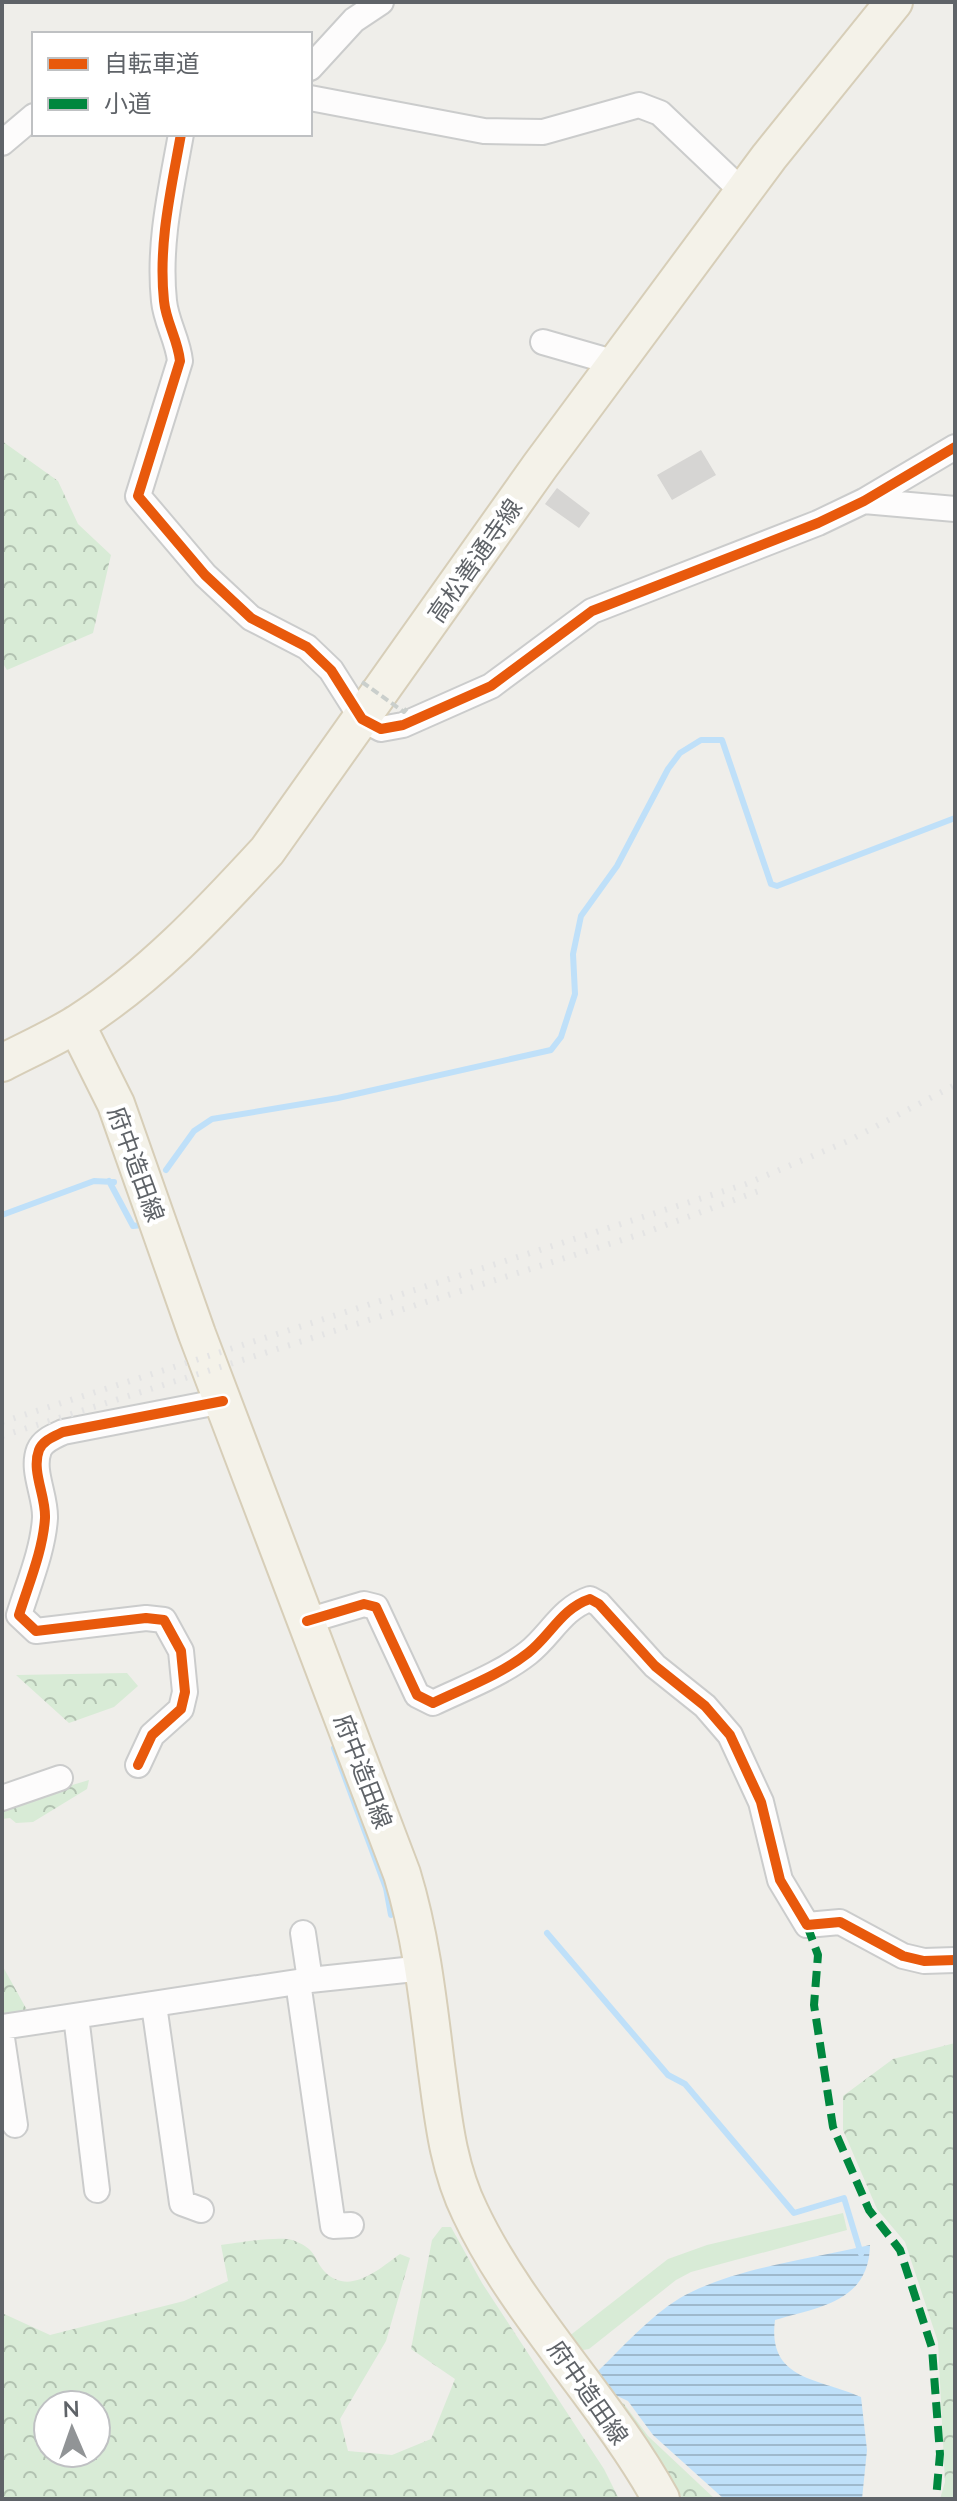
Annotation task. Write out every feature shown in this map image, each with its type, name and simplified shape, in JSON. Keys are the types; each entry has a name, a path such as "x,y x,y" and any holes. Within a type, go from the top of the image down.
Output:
{"main road":[{"name":"高松善通寺線","path":"2,1063 76,1024 159,961 215,908 267,851 616,363 743,192 894,2"},
{"name":"府中造田線","path":"76,1024 116,1104 223,1401 402,1874 415,1916 424,1968 444,2129 453,2167 469,2211 495,2256 661,2499"}],"street":[{"path":"312,66 354,20 381,2"},
{"path":"312,98 498,131 543,132 639,105 660,113 743,192"},
{"path":"2,143 32,118"},
{"path":"181,136 162,233 164,305 178,340 180,361 138,496 205,575 251,618 307,647 331,670 362,719 381,729 403,725 491,686 592,611 818,523 952,458"},
{"path":"543,342 616,363"},
{"path":"864,501 955,509"},
{"path":"138,1765 152,1735 181,1709 185,1692 181,1651 164,1620 131,1619 36,1631 19,1615 45,1522 45,1497 39,1482 39,1451 46,1441 63,1432 223,1401"},
{"path":"307,1621 364,1604 376,1607 417,1695 433,1703 508,1667 531,1652 578,1603 590,1599 599,1604 655,1666 705,1706 730,1735 761,1802 780,1880 807,1925 840,1922 903,1956 924,1961 955,1960"},
{"path":"2,1798 60,1778"},
{"path":"303,1933 304,1981 333,2226 351,2225"},
{"path":"2,2027 304,1981 424,1968"},
{"path":"154,2005 182,2203 201,2210"},
{"path":"76,2016 97,2190"},
{"path":"2,2038 15,2125"}],"path":[{"path":"362,682 404,712 409,706"}],"green space":[{"path":"2,441 58,481 78,524 111,555 93,633 7,670 2,662"},
{"path":"127,1673 138,1686 114,1707 69,1723 16,1675"},
{"path":"89,1780 87,1789 33,1822 16,1823 10,1818 2,1819 2,1806"},
{"path":"2,1965 27,2010 2,2014"},
{"path":"955,2043 955,2499 940,2499 945,2482 938,2342 905,2242 877,2209 843,2130 843,2096 893,2059"},
{"path":"843,2213 847,2230 691,2272 676,2280 589,2349 577,2351 568,2337 668,2259 707,2245"},
{"path":"442,2227 451,2227 482,2283 604,2469 619,2499 2,2499 2,2313 50,2335 184,2301 228,2281 221,2245 289,2239 311,2251 324,2271 343,2281 364,2278 400,2254 410,2258 386,2341 340,2419 348,2451 392,2455 431,2439 455,2379 411,2349 432,2240"},
{"path":"613,2397 624,2404 648,2436 715,2499 683,2499"}],"water":[{"path":"870,2245 861,2279 851,2290 824,2306 775,2320 779,2355 788,2366 814,2380 861,2397 867,2450 862,2499 724,2499 653,2435 628,2401 611,2393 597,2372 658,2314 701,2288 747,2272"}],"building":[{"path":"701,450 716,475 672,500 657,475"},
{"path":"557,488 590,513 579,528 545,504"}],"waterway":[{"path":"166,1170 194,1131 212,1119 338,1098 551,1050 561,1037 575,994 573,954 581,916 617,866 668,769 680,753 701,740 722,740 771,884 777,886 955,818"},
{"path":"2,1215 94,1181 114,1182"},
{"path":"109,1181 133,1226 142,1225 144,1229"},
{"path":"334,1748 386,1888 391,1915"},
{"path":"547,1933 668,2075 685,2084 794,2213 844,2198 861,2254"}],"railway":[{"path":"2,1422 746,1184 848,1141 955,1085"},
{"path":"2,1436 644,1233 764,1189"}],"marked path":[{"path":"807,1925 818,1955 814,2005 833,2127 869,2210 900,2250 932,2348 940,2454 936,2499"}],"cycle path":[{"path":"181,136 166,217 163,259 165,309 180,361 138,496 205,575 251,618 307,647 331,670 362,719 381,729 403,725 491,686 592,611 818,523 864,501 955,447"},
{"path":"138,1765 152,1735 181,1709 185,1692 181,1651 164,1620 146,1618 36,1631 19,1615 44,1530 45,1510 37,1458 43,1444 63,1432 223,1401"},
{"path":"307,1621 364,1604 376,1607 417,1695 433,1703 517,1661 572,1609 590,1599 599,1604 655,1666 705,1706 730,1735 761,1802 780,1880 807,1925 840,1922 903,1956 924,1961 955,1960"}]}
